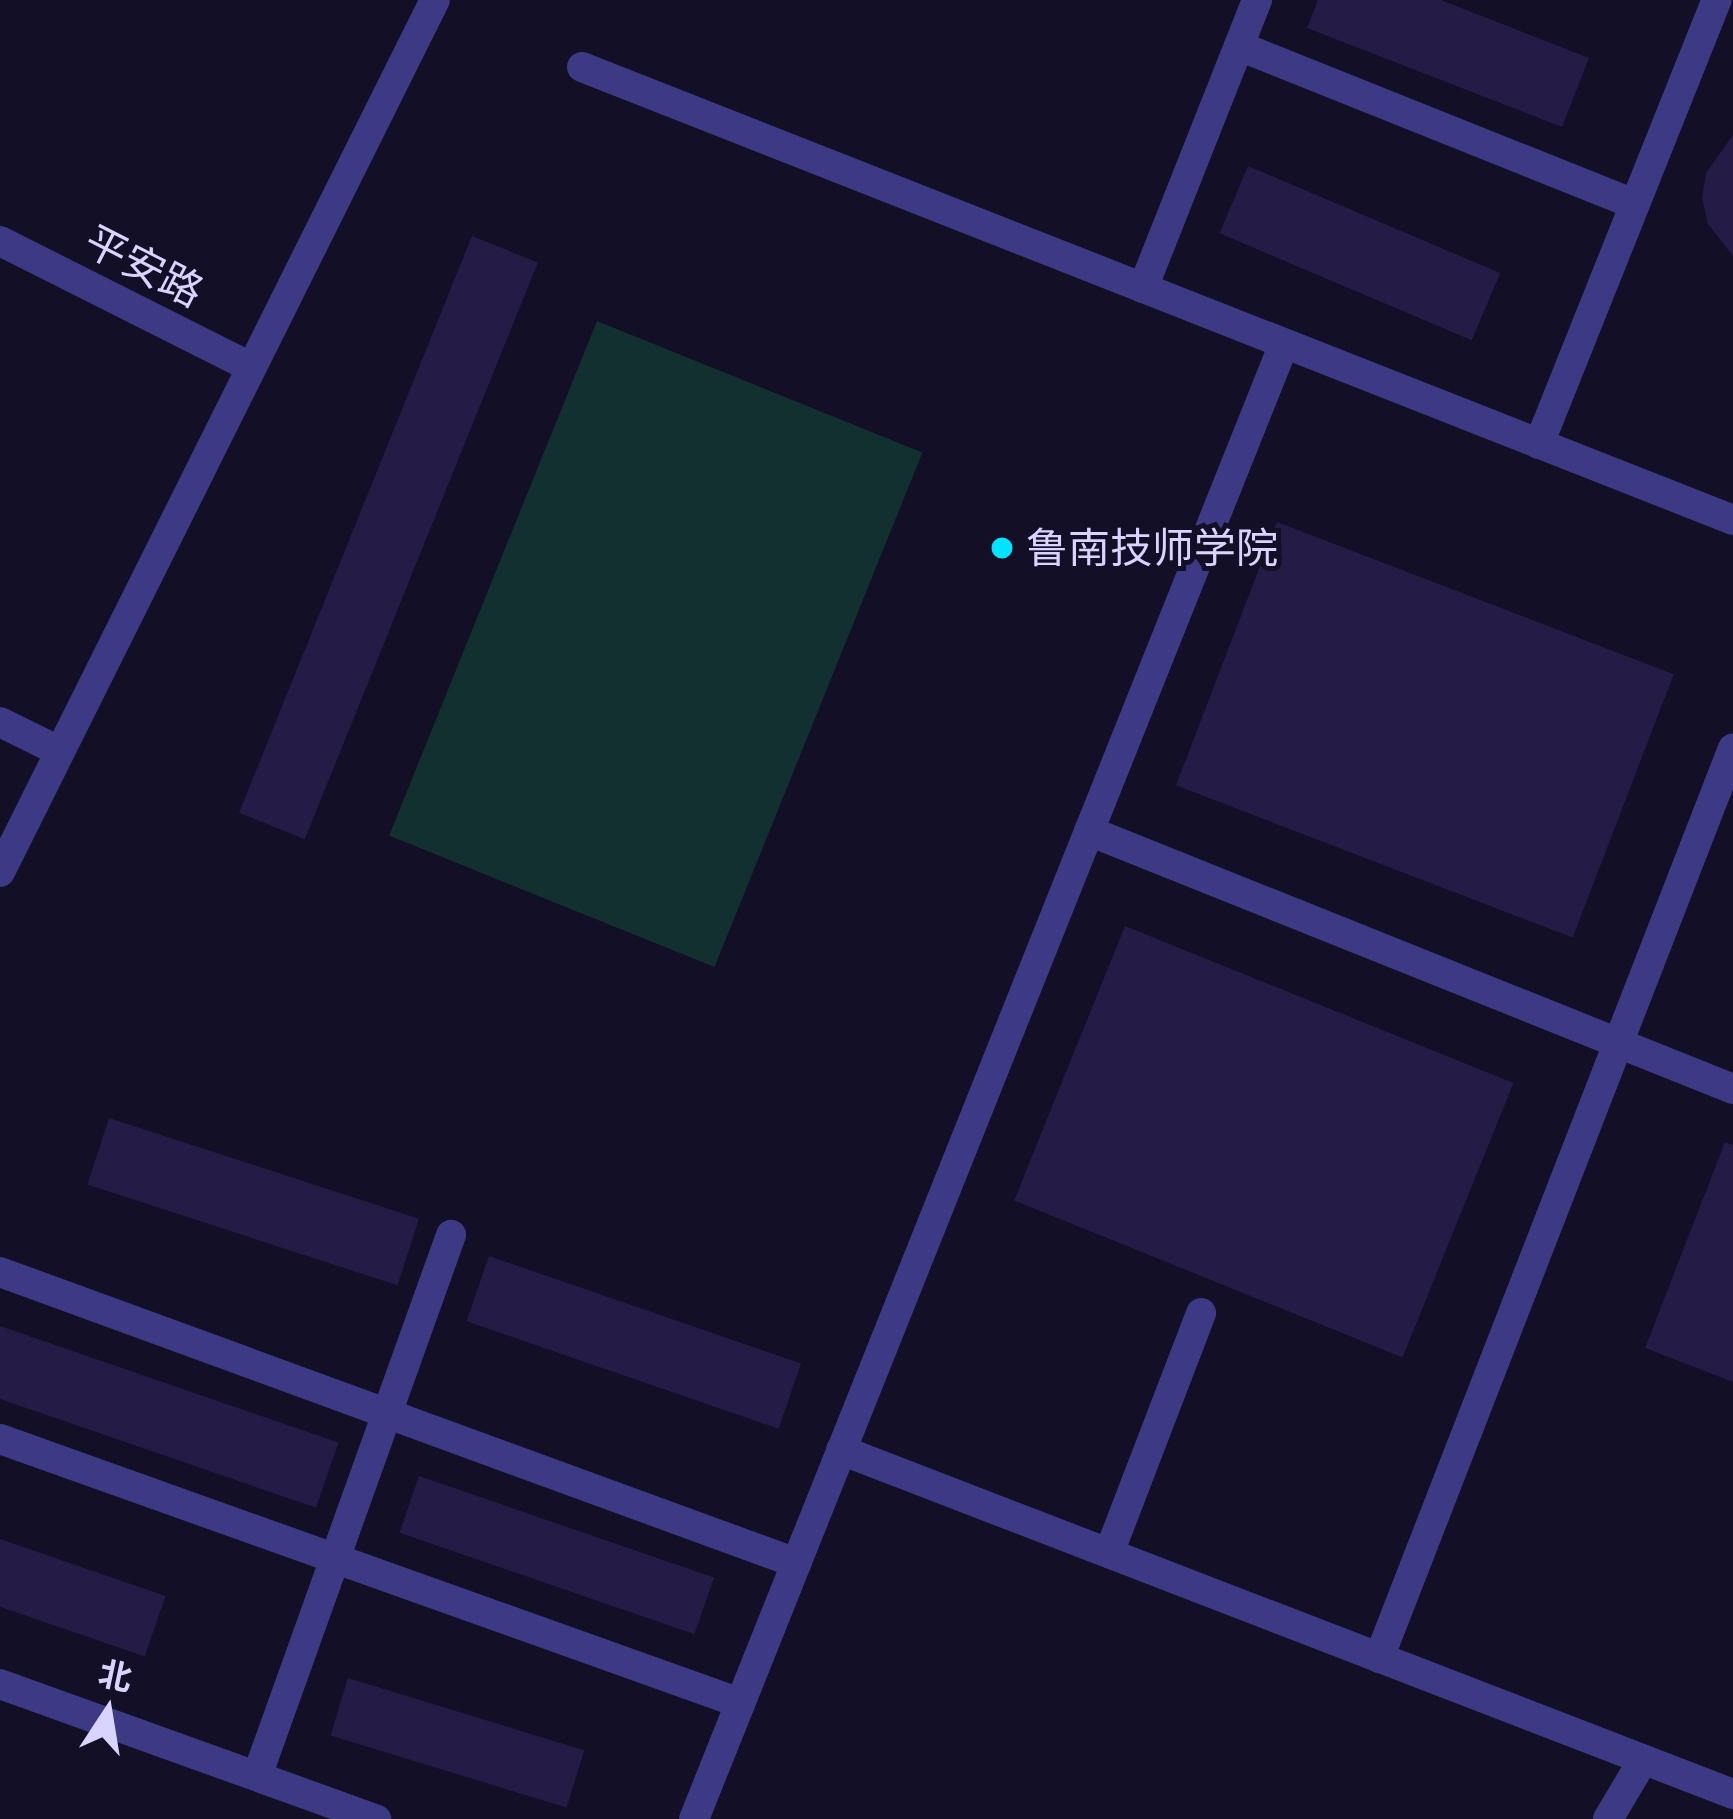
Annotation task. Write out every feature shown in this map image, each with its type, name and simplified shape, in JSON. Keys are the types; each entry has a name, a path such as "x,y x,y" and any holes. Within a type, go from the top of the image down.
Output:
{"street":[{"path":"0,872 435,0"},
{"path":"1143,288 1257,0"},
{"path":"1539,444 1717,0"},
{"path":"1239,46 1635,204"},
{"path":"582,67 1733,520"},
{"name":"平安路","path":"0,241 249,366"},
{"path":"694,1819 1284,344"},
{"path":"0,722 59,751"},
{"path":"1379,1658 1733,748"},
{"path":"1089,831 1733,1089"},
{"path":"256,1776 452,1235"},
{"path":"0,1272 796,1563"},
{"path":"1109,1553 1201,1313"},
{"path":"0,1439 740,1703"},
{"path":"842,1450 1733,1794"},
{"path":"0,1684 376,1819"},
{"path":"1608,1819 1643,1760"}],"green space":[{"path":"597,321 922,452 715,967 389,836"}],"building":[{"path":"1318,0 1441,0 1589,58 1562,127 1307,28"},
{"path":"1733,135 1733,256 1708,224 1702,198 1706,173"},
{"path":"1248,166 1500,273 1472,340 1219,233"},
{"path":"472,236 538,263 305,839 239,813"},
{"path":"1277,522 1674,674 1573,938 1176,785"},
{"path":"1125,926 1513,1083 1403,1357 1014,1200"},
{"path":"109,1118 419,1219 397,1285 87,1185"},
{"path":"1725,1142 1733,1145 1733,1382 1645,1348"},
{"path":"489,1256 801,1363 779,1429 467,1321"},
{"path":"0,1326 338,1443 316,1508 0,1399"},
{"path":"419,1476 714,1578 694,1634 399,1533"},
{"path":"0,1539 165,1596 145,1656 0,1607"},
{"path":"348,1678 584,1750 567,1808 330,1735"}],"place":[{"name":"鲁南技师学院","path":"1002,548"}]}
